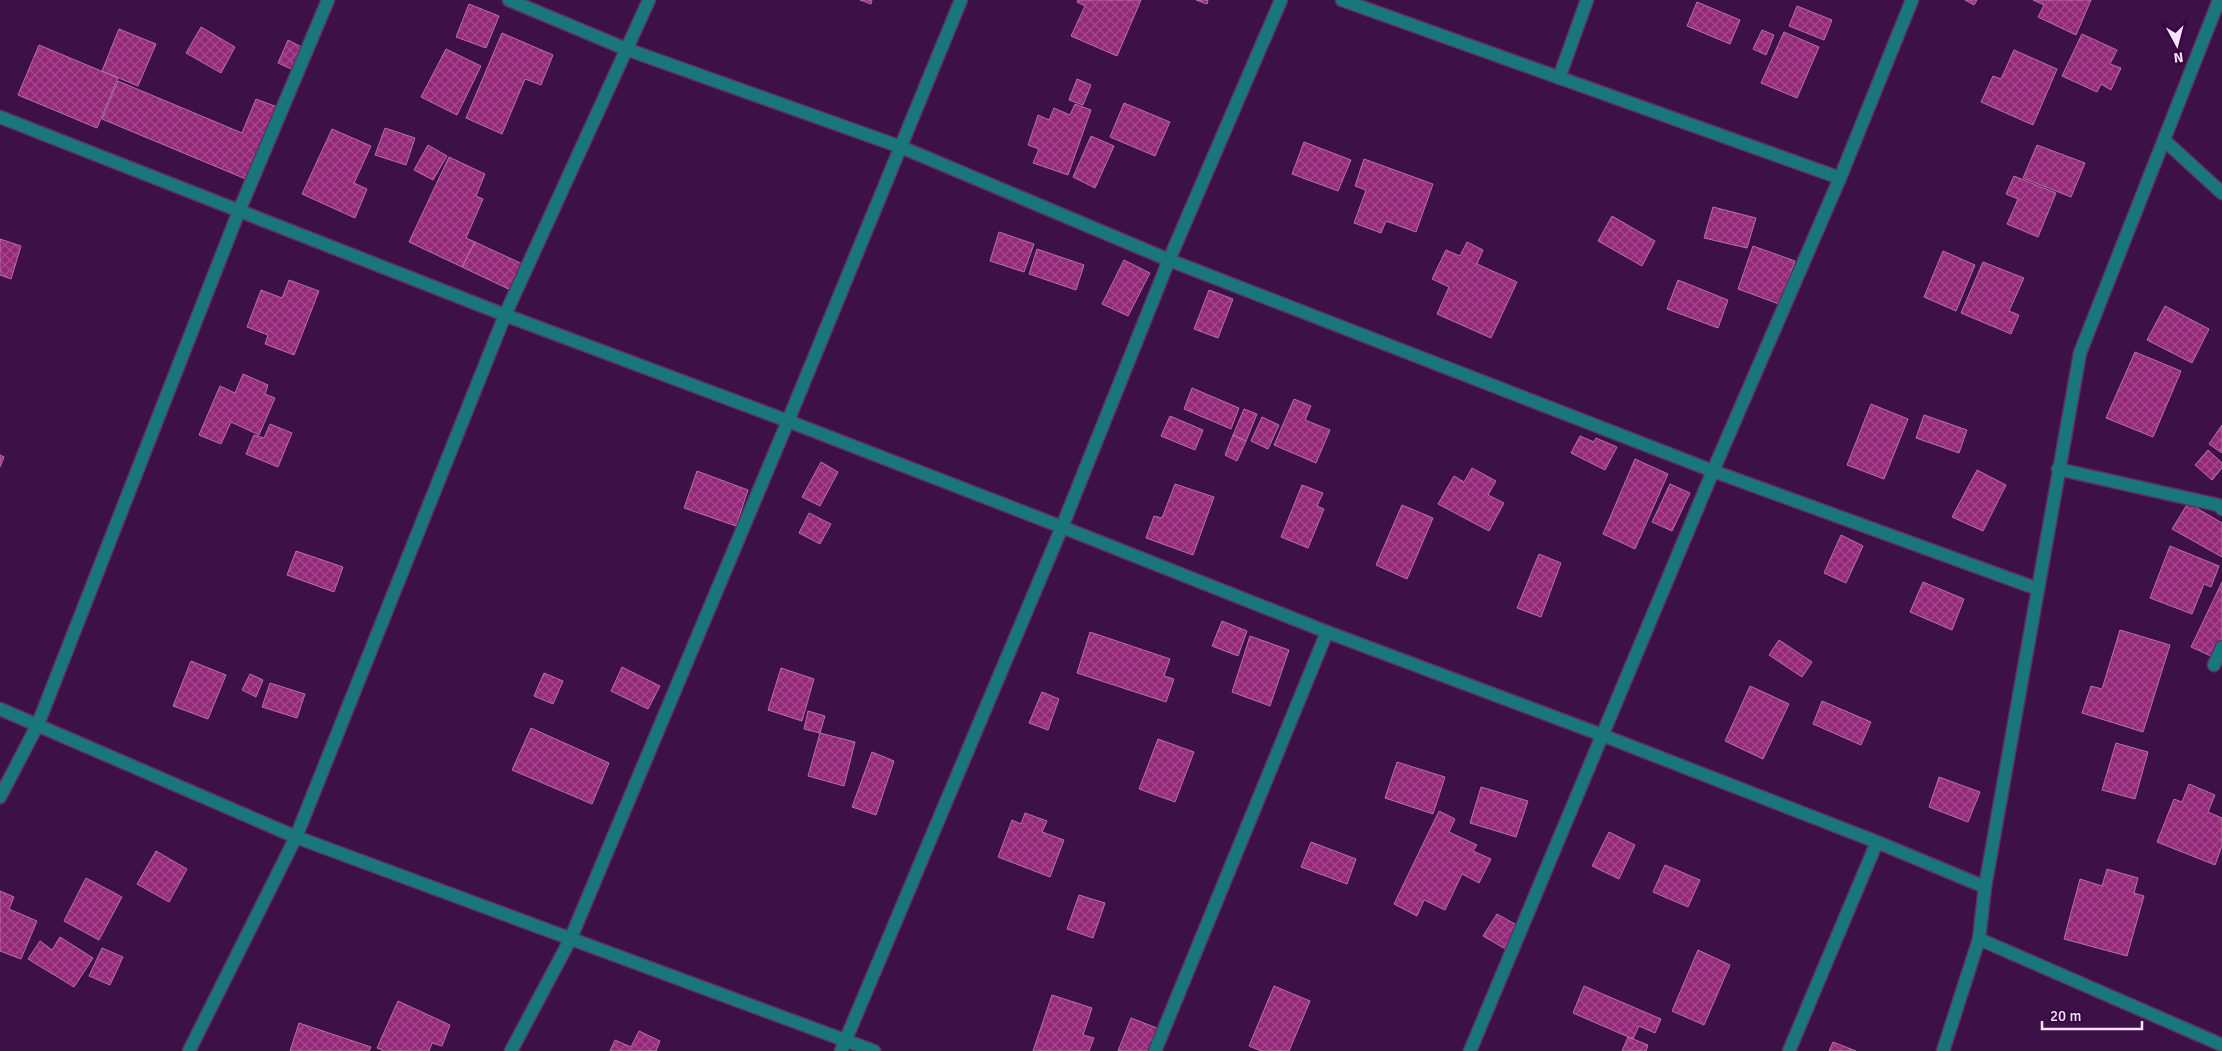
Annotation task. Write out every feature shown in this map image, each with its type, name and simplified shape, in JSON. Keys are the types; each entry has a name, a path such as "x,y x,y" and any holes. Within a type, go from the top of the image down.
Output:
{"street":[{"path":"0,797 38,724 239,211 328,0"},
{"path":"508,0 626,49 901,147 1169,260 1713,471 2038,589"},
{"path":"189,1051 296,837 505,315 649,0"},
{"path":"512,1051 570,940 788,421 960,0"},
{"path":"844,1046 1062,527 1169,260 1281,0"},
{"path":"1342,0 1840,178"},
{"path":"1560,78 1587,0"},
{"path":"1470,1051 1713,471 1840,178 1912,0"},
{"path":"1943,1051 1978,939 1985,887 2080,353 2218,0"},
{"path":"0,117 505,315 788,421 1327,632 1602,735 1876,842 1985,887"},
{"path":"2164,140 2222,193"},
{"path":"2058,469 2218,505 2222,509"},
{"path":"1156,1051 1327,632"},
{"path":"2214,665 2222,647"},
{"path":"0,710 38,724 296,837 844,1046 874,1051"},
{"path":"1789,1051 1876,842"},
{"path":"1978,939 2222,1045"}],"building":[{"path":"860,0 872,0 871,4"},
{"path":"1078,0 1141,0 1117,56 1071,36 1085,6 1077,2"},
{"path":"1196,0 1208,0 1207,4"},
{"path":"1965,0 1977,0 1974,5"},
{"path":"2033,0 2091,0 2076,35 2038,17 2044,5"},
{"path":"1697,2 1740,20 1730,44 1687,26"},
{"path":"469,4 499,16 486,48 456,37"},
{"path":"1797,6 1832,20 1824,40 1789,26"},
{"path":"201,27 235,47 221,73 186,53"},
{"path":"119,29 156,44 138,86 102,71"},
{"path":"1762,30 1774,35 1766,55 1753,49"},
{"path":"1784,32 1819,47 1797,98 1761,83"},
{"path":"502,33 553,55 541,85 525,79 502,134 466,118"},
{"path":"2082,34 2117,50 2110,64 2121,68 2111,90 2101,84 2097,92 2062,76"},
{"path":"288,40 309,51 300,73 278,63"},
{"path":"39,45 118,78 97,128 18,95"},
{"path":"446,49 481,66 457,115 421,97"},
{"path":"2014,50 2057,69 2033,125 1981,102 1993,76 2001,79"},
{"path":"1077,79 1091,85 1083,105 1069,100"},
{"path":"118,81 242,133 256,99 285,110 253,182 102,119"},
{"path":"1124,103 1170,122 1155,156 1110,137"},
{"path":"1075,104 1091,110 1068,175 1033,163 1039,149 1028,145 1038,115 1049,120 1054,108 1070,115"},
{"path":"385,128 415,138 406,165 375,155"},
{"path":"332,129 371,146 354,183 367,189 355,218 302,194"},
{"path":"1091,136 1114,146 1095,188 1073,177"},
{"path":"1304,142 1351,160 1338,191 1292,174"},
{"path":"428,145 447,156 433,180 414,170"},
{"path":"2037,145 2085,163 2071,197 2023,178"},
{"path":"449,157 485,174 476,196 483,199 466,238 475,242 462,267 409,242"},
{"path":"1364,159 1433,184 1416,232 1386,221 1381,233 1354,223 1366,190 1355,186"},
{"path":"2014,176 2056,193 2038,237 2007,224 2018,199 2006,194"},
{"path":"1713,207 1756,218 1747,248 1704,238"},
{"path":"1612,216 1655,241 1642,266 1598,241"},
{"path":"999,232 1034,244 1024,272 990,261"},
{"path":"0,239 21,246 11,279 0,275"},
{"path":"475,242 529,267 517,293 462,267"},
{"path":"1467,242 1483,250 1477,264 1517,282 1491,338 1437,314 1449,287 1432,279 1446,250 1460,256"},
{"path":"1753,246 1795,261 1779,304 1738,289"},
{"path":"1037,249 1084,265 1076,290 1029,274"},
{"path":"1943,251 1975,265 1956,311 1924,297"},
{"path":"1124,260 1150,273 1128,316 1102,304"},
{"path":"1983,262 2024,278 2009,311 2019,315 2011,334 1961,313"},
{"path":"289,280 319,291 294,355 265,344 268,335 247,327 261,290 282,298"},
{"path":"1678,280 1728,300 1718,328 1667,309"},
{"path":"1209,290 1233,299 1218,338 1194,329"},
{"path":"2165,306 2209,329 2192,363 2147,340"},
{"path":"2135,352 2181,371 2153,437 2106,418"},
{"path":"243,374 268,385 265,394 275,398 259,435 231,422 221,444 199,435 220,386 235,393"},
{"path":"1192,388 1239,408 1231,429 1184,409"},
{"path":"1294,399 1311,406 1305,420 1330,430 1316,463 1274,445"},
{"path":"1871,404 1908,419 1884,479 1847,465"},
{"path":"1244,409 1257,414 1246,441 1233,435"},
{"path":"1924,415 1967,430 1959,453 1916,438"},
{"path":"1170,416 1203,430 1195,450 1161,436"},
{"path":"1262,417 1279,425 1268,449 1251,441"},
{"path":"270,424 292,433 278,467 246,454 254,435 264,438"},
{"path":"2222,425 2222,453 2209,444"},
{"path":"1233,435 1246,441 1237,461 1225,455"},
{"path":"1580,436 1594,442 1596,438 1617,447 1605,470 1571,453"},
{"path":"2208,450 2222,463 2222,468 2212,480 2195,465"},
{"path":"0,455 4,457 0,467"},
{"path":"1635,459 1668,474 1635,549 1603,534"},
{"path":"821,462 838,472 820,506 802,497"},
{"path":"1472,468 1496,481 1488,495 1504,503 1489,531 1438,504 1454,476 1464,482"},
{"path":"1977,470 2006,485 1983,531 1952,517"},
{"path":"697,471 748,490 736,526 684,508"},
{"path":"1175,484 1214,497 1193,555 1146,538 1154,516 1162,518"},
{"path":"1670,484 1690,493 1672,531 1652,522"},
{"path":"1302,485 1323,493 1317,506 1324,509 1308,548 1281,537"},
{"path":"2188,503 2222,523 2222,557 2172,529"},
{"path":"1402,505 1433,518 1407,579 1376,565"},
{"path":"809,513 831,524 820,544 799,533"},
{"path":"1841,535 1863,546 1846,583 1824,573"},
{"path":"2170,546 2219,566 2211,587 2204,584 2192,614 2150,598"},
{"path":"296,551 343,567 334,592 287,575"},
{"path":"1539,554 1561,563 1541,617 1517,608"},
{"path":"1923,582 1964,599 1952,630 1910,612"},
{"path":"2222,582 2222,661 2191,647"},
{"path":"1222,621 1247,631 1238,656 1212,646"},
{"path":"2120,630 2170,645 2143,732 2082,713 2091,686 2102,689"},
{"path":"1090,632 1170,659 1164,676 1174,679 1166,702 1077,673"},
{"path":"1250,636 1289,650 1270,706 1232,692"},
{"path":"1779,640 1812,662 1802,677 1769,655"},
{"path":"191,661 226,675 208,719 173,706"},
{"path":"622,667 660,686 648,709 611,691"},
{"path":"781,668 814,679 802,721 768,710"},
{"path":"544,673 563,681 553,704 534,696"},
{"path":"250,674 263,680 256,697 242,690"},
{"path":"270,683 305,694 297,718 262,707"},
{"path":"1750,686 1789,704 1763,759 1725,741"},
{"path":"1042,692 1059,699 1048,730 1029,723"},
{"path":"1822,701 1871,722 1861,745 1813,724"},
{"path":"808,711 825,716 820,733 804,729"},
{"path":"531,728 609,763 592,804 512,770"},
{"path":"820,733 855,742 844,786 808,776"},
{"path":"1158,739 1194,752 1175,802 1139,789"},
{"path":"2116,743 2148,752 2135,799 2102,790"},
{"path":"872,752 894,761 876,815 852,807"},
{"path":"1397,762 1445,777 1433,814 1385,798"},
{"path":"1939,777 1980,792 1968,822 1929,807"},
{"path":"2189,784 2215,795 2208,812 2222,818 2222,846 2215,865 2157,842 2174,799 2182,802"},
{"path":"1481,787 1528,801 1516,837 1470,823"},
{"path":"1439,811 1455,819 1449,832 1477,845 1473,851 1491,859 1479,883 1462,874 1445,910 1424,900 1417,916 1394,904"},
{"path":"1025,813 1047,821 1042,832 1064,840 1050,877 998,857 1012,820 1021,824"},
{"path":"1609,832 1635,845 1619,879 1592,866"},
{"path":"1311,842 1356,859 1347,884 1301,867"},
{"path":"156,851 187,869 169,902 137,884"},
{"path":"1665,865 1700,880 1688,907 1653,892"},
{"path":"2107,869 2138,878 2134,893 2144,896 2127,956 2064,939 2080,879 2102,886"},
{"path":"86,878 122,897 99,940 64,921"},
{"path":"0,891 14,897 9,909 37,921 21,959 0,951"},
{"path":"1079,895 1105,903 1093,938 1067,929"},
{"path":"1497,914 1522,928 1509,951 1483,936"},
{"path":"60,937 93,958 74,987 28,959 40,941 52,950"},
{"path":"102,948 123,957 110,985 89,976"},
{"path":"1698,950 1730,965 1704,1025 1672,1011"},
{"path":"1274,986 1310,1001 1289,1051 1261,1051 1249,1046"},
{"path":"1584,986 1661,1019 1655,1033 1639,1026 1633,1039 1573,1013"},
{"path":"1052,995 1092,1008 1083,1035 1094,1038 1089,1051 1033,1051"},
{"path":"398,1001 450,1025 442,1046 432,1043 429,1051 384,1051 377,1048"},
{"path":"1131,1018 1157,1028 1148,1051 1118,1051"},
{"path":"299,1023 371,1047 369,1051 290,1051"},
{"path":"639,1031 660,1041 656,1051 610,1051 615,1040 631,1047"},
{"path":"1628,1037 1648,1045 1646,1051 1622,1051"},
{"path":"1833,1042 1856,1051 1829,1051"}]}
